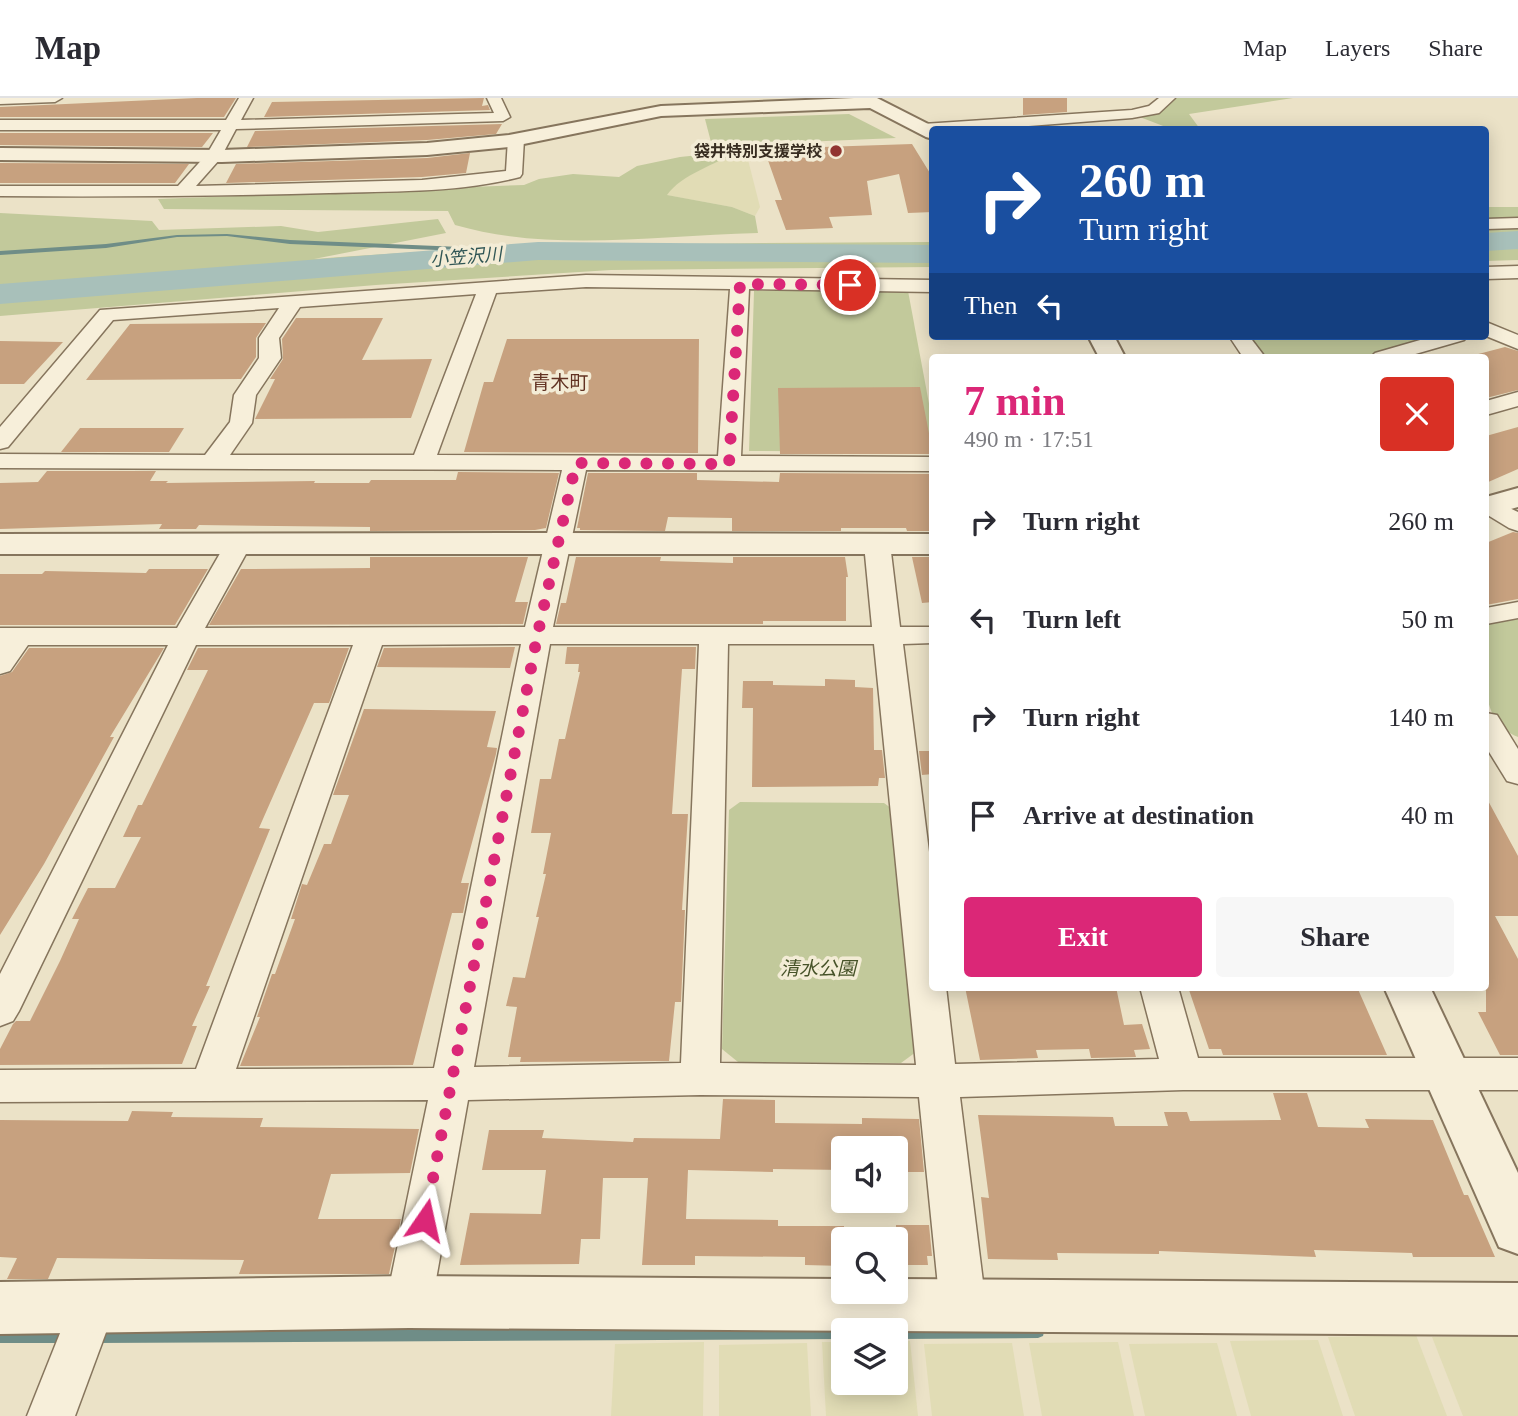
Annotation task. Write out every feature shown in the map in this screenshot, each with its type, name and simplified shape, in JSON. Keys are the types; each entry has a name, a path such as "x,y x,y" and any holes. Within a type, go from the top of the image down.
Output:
{"street":[{"path":"0,100 55,98"},
{"path":"182,192 214,156 246,98"},
{"path":"0,125 231,125 503,117 494,98"},
{"path":"988,126 1132,114 1154,110 1168,98"},
{"path":"0,154 214,156 427,149 516,139 662,111 867,101 928,131"},
{"path":"1132,114 1147,126"},
{"path":"0,191 182,192 371,187 491,179 514,174 516,139"},
{"path":"1489,224 1518,223"},
{"path":"1489,273 1518,272"},
{"path":"0,442 107,314 586,281 929,286"},
{"path":"729,464 740,284"},
{"path":"423,462 488,289"},
{"path":"212,462 242,422 245,395 270,358 269,338 293,302"},
{"path":"1489,327 1518,320"},
{"path":"1489,329 1518,343"},
{"path":"1393,354 1443,340"},
{"path":"1489,407 1518,399"},
{"path":"0,461 929,464"},
{"path":"409,1302 537,637 576,463"},
{"path":"1498,503 1518,523"},
{"path":"0,1011 186,637 239,543"},
{"path":"0,544 929,544"},
{"path":"877,544 962,1306"},
{"path":"1489,615 1518,610"},
{"path":"0,665 9,637 929,635"},
{"path":"700,1079 714,636"},
{"path":"210,1085 370,637"},
{"path":"1160,991 1183,1074"},
{"path":"1410,991 1518,1230"},
{"path":"0,1086 451,1084 700,1079 939,1081 1183,1074 1518,1074"},
{"path":"0,1308 409,1302 1518,1309"},
{"path":"51,1416 92,1308"}],"shaded area":[{"path":"745,148 760,207 755,216 732,207 666,195 687,176"},
{"path":"1416,1335 1447,1416 1355,1416 1328,1337"},
{"path":"1518,1336 1518,1416 1463,1416 1432,1337"},
{"path":"1318,1340 1343,1416 1251,1416 1230,1341"},
{"path":"910,1341 918,1416 826,1416 822,1342 831,1342 831,1395 908,1395"},
{"path":"704,1342 703,1416 611,1416 615,1344"},
{"path":"1118,1342 1134,1416 1042,1416 1029,1343"},
{"path":"807,1343 811,1416 719,1416 719,1345"},
{"path":"1012,1343 1024,1416 932,1416 924,1344"},
{"path":"1217,1343 1237,1416 1145,1416 1129,1344"}],"green space":[{"path":"1167,98 1293,98 1189,114 1198,126 1163,126 1132,114"},
{"path":"849,114 896,138 712,146 705,119"},
{"path":"738,151 681,181 667,195 732,207 755,216 758,233 605,240 529,238 455,225 448,211 164,209 158,199 524,185 539,179 573,174 619,177 637,166 680,157"},
{"path":"1489,207 1518,207 1518,260 1489,261"},
{"path":"0,213 152,221 159,230 281,226 318,232 438,219 446,233 314,259 546,247 929,242 929,267 611,270 376,285 0,316"},
{"path":"754,291 908,291 929,404 929,452 749,451"},
{"path":"1251,340 1427,340 1375,354 1260,354"},
{"path":"1518,619 1518,737 1504,729 1489,704 1489,624"},
{"name":"清水公園","path":"740,802 884,803 895,811 920,1049 901,1063 738,1062 722,1049 729,810"}],"building":[{"path":"236,98 224,117 0,117 0,107"},
{"path":"484,98 482,106 488,105 490,110 264,117 272,102"},
{"path":"1023,98 1067,98 1067,112 1023,115"},
{"path":"502,124 496,134 427,140 247,147 255,131"},
{"path":"0,133 213,133 202,147 0,145"},
{"path":"912,144 929,172 929,212 908,213 899,174 867,181 872,215 829,217 833,228 786,230 775,200 782,200 764,149"},
{"path":"470,153 466,173 422,177 226,183 236,164 427,158"},
{"path":"0,163 189,164 175,183 0,183"},
{"path":"296,318 383,318 362,360 432,359 411,418 255,419 275,379 270,379 283,359 282,339"},
{"path":"266,323 256,338 256,357 241,379 86,380 130,324"},
{"path":"507,339 699,339 698,453 464,452 484,382 493,382"},
{"path":"0,341 63,342 24,384 0,384"},
{"path":"1505,347 1518,351 1518,390 1489,397 1489,354 1478,354"},
{"path":"920,387 929,433 929,454 780,454 778,388"},
{"path":"1518,427 1518,469 1489,482 1489,435"},
{"path":"80,428 184,428 169,452 61,452"},
{"path":"47,471 156,471 150,481 168,481 166,483 369,483 371,480 456,480 458,472 559,473 546,528 535,530 370,531 370,527 199,525 196,529 159,529 162,524 0,529 0,483 38,482"},
{"path":"588,473 697,473 697,480 779,482 780,473 929,474 929,531 907,531 906,528 841,528 841,531 732,531 732,518 668,517 665,531 577,528"},
{"path":"1513,532 1518,533 1518,599 1489,604 1489,542"},
{"path":"370,557 528,557 515,602 528,602 523,624 209,625 241,569 370,568"},
{"path":"576,557 661,557 660,561 733,563 733,557 845,557 848,577 846,621 763,621 763,624 556,624 561,603 566,603"},
{"path":"912,557 929,557 929,602 922,603"},
{"path":"149,569 208,569 175,625 0,625 0,574 42,574 45,571 146,573"},
{"path":"515,647 510,668 377,667 384,648"},
{"path":"567,647 696,647 695,669 682,669 672,814 688,814 682,910 685,910 681,1002 675,1002 669,1061 520,1062 521,1057 508,1057 517,1007 506,1006 513,977 525,978 539,917 536,917 546,874 543,874 551,833 531,833 540,779 551,779 559,739 565,739 580,672 579,664 565,664"},
{"path":"29,648 164,648 110,737 114,737 44,864 0,935 0,676 12,672"},
{"path":"198,648 349,648 329,703 314,703 259,828 270,829 206,986 210,986 192,1026 197,1026 182,1064 0,1065 0,1049 13,1024 16,1021 30,1021 60,961 79,919 72,919 88,888 115,888 141,837 123,837 138,805 142,805 208,670 187,670"},
{"path":"825,679 855,680 855,687 873,688 874,750 882,750 885,778 879,778 878,786 752,787 753,708 742,708 743,681 773,681 773,685 825,686"},
{"path":"364,709 496,711 487,747 497,748 461,883 469,883 463,913 452,913 413,1065 240,1066 260,1017 257,1017 272,974 275,974 295,919 291,919 302,884 307,885 324,844 331,844 349,795 333,795"},
{"path":"919,751 929,751 929,774 922,775"},
{"path":"1489,803 1518,856 1518,916 1495,916 1518,959 1518,1055 1500,1055 1478,1012 1486,1012 1486,991 1489,991"},
{"path":"966,991 1117,991 1124,1025 1142,1024 1150,1049 1134,1050 1136,1057 1091,1058 1089,1049 1036,1050 1038,1058 980,1060"},
{"path":"1189,991 1359,991 1387,1055 1223,1055 1221,1049 1209,1049"},
{"path":"1273,1093 1307,1093 1318,1127 1369,1128 1365,1119 1433,1120 1464,1195 1468,1195 1495,1257 1413,1257 1412,1253 1314,1250 1316,1257 1159,1251 1159,1254 1057,1253 1058,1260 988,1259 981,1197 989,1198 978,1115 1113,1117 1115,1126 1168,1126 1164,1112 1187,1112 1190,1121 1281,1120"},
{"path":"723,1099 775,1100 775,1123 862,1124 862,1118 919,1119 924,1172 908,1172 908,1136 831,1136 831,1170 773,1169 773,1172 688,1170 686,1219 778,1220 778,1226 844,1226 831,1227 831,1266 805,1265 805,1257 695,1256 695,1265 642,1265 648,1178 603,1178 600,1239 581,1239 579,1264 460,1265 470,1213 541,1214 546,1170 482,1170 489,1130 544,1130 542,1138 633,1142 634,1138 720,1139"},
{"path":"132,1111 173,1112 171,1117 263,1118 260,1127 419,1129 410,1173 331,1174 318,1219 401,1219 389,1274 239,1274 244,1260 57,1258 48,1279 7,1279 17,1258 0,1257 0,1120 128,1121"},
{"path":"929,1225 932,1256 927,1256 928,1265 908,1265 908,1227 896,1227"}],"waterway":[{"path":"0,253 106,246 177,236 227,235 290,242 536,252"},
{"name":"小笠沢川","path":"1489,242 1518,240"},
{"name":"小笠沢川","path":"0,294 538,251 929,254"},
{"path":"908,1333 1038,1332"},
{"path":"93,1337 831,1333"},
{"path":"0,1337 68,1337"}],"place":[{"name":"袋井特別支援学校","path":"836,151"}],"district":[{"name":"青木町","path":"560,382"}],"route":[{"path":"425,1220 537,637 576,463 729,464 740,284 850,285"}]}
